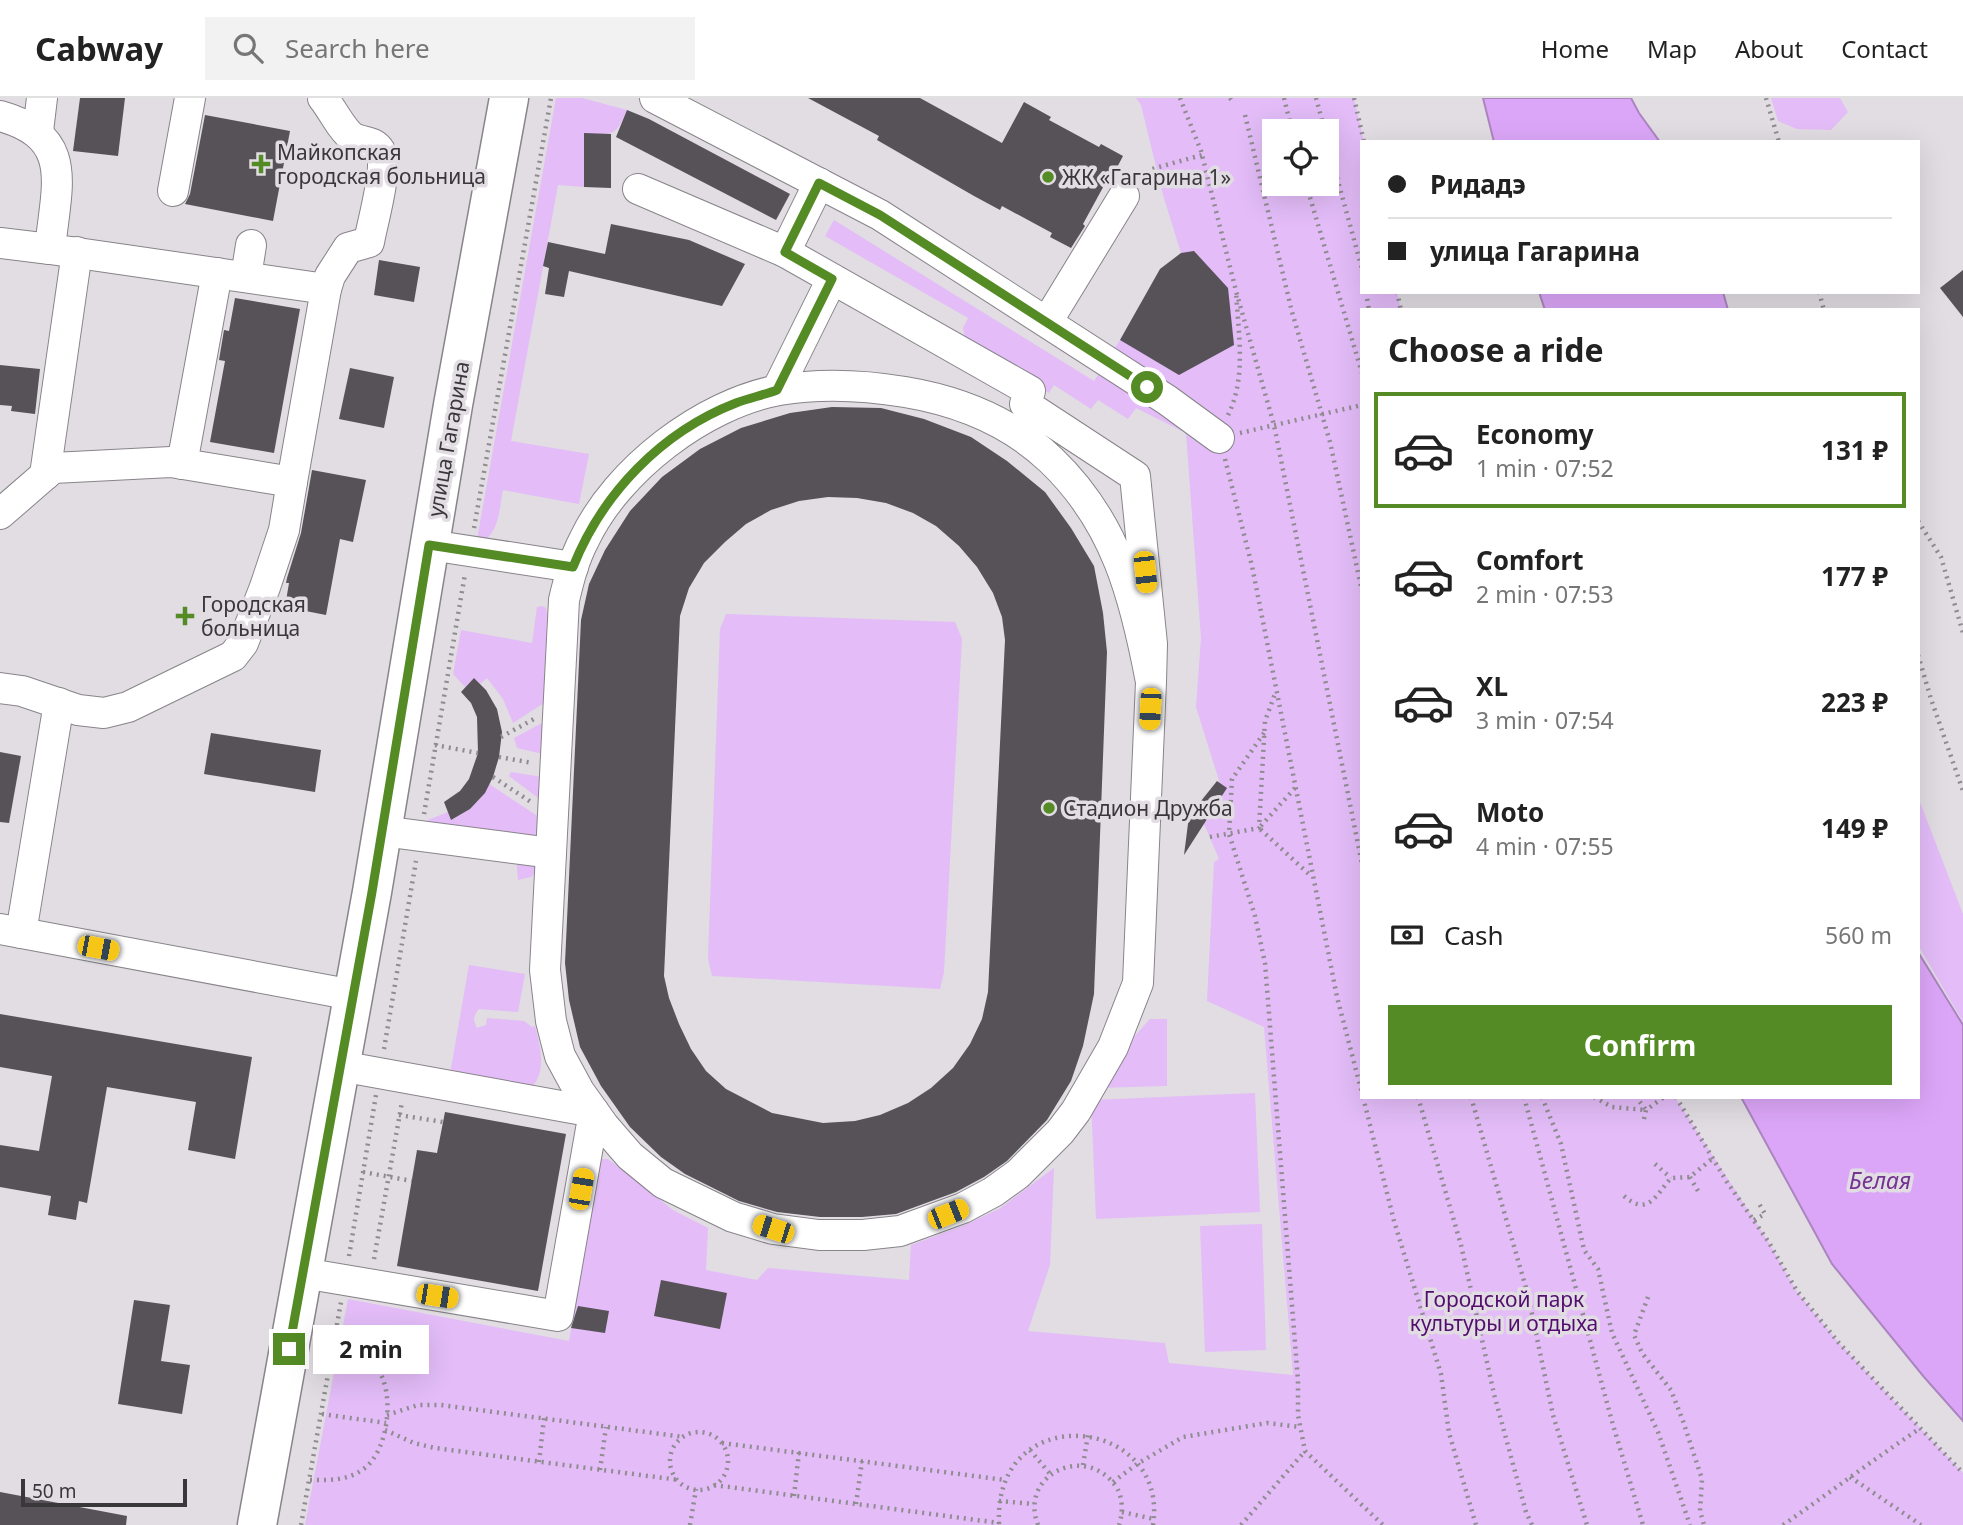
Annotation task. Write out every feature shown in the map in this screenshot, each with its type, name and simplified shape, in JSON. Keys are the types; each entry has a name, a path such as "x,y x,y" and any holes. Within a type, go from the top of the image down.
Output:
{"main road":[{"name":"улица Гагарина","path":"257,1525 382,831 429,545 509,98"}],"street":[{"path":"38,131 42,98"},
{"path":"173,191 190,98"},
{"path":"0,688 22,691 78,710 104,713 128,707 233,656 243,643 284,530 330,276 348,248 369,242 383,165 380,151 372,143 354,139 344,130 336,113 323,98"},
{"path":"655,98 880,215 1167,400 1222,448"},
{"path":"0,116 38,131 51,149 57,176 64,250 46,474"},
{"path":"785,252 819,183"},
{"path":"638,189 785,252 1030,391 1025,404 1135,477 1152,644 1151,682 1138,983 1113,1047 1076,1111 1053,1140 1018,1174 993,1192 963,1208 900,1231 863,1235 819,1235 773,1229 733,1217 663,1183 630,1156 579,1091 560,1056 551,1021 545,970 564,600 584,538 619,487 642,463 703,420 735,404 777,390 825,385 879,387 933,397 984,415 1020,435 1051,460 1084,497 1113,544 1141,628 1151,682"},
{"path":"1047,322 1124,196"},
{"path":"0,243 327,289"},
{"path":"246,277 251,245"},
{"path":"181,464 217,272"},
{"path":"777,390 832,279"},
{"path":"0,514 53,468 172,462 292,482"},
{"path":"429,545 573,567"},
{"path":"59,703 10,931 353,995"},
{"path":"382,831 551,853"},
{"path":"340,1066 594,1112"},
{"path":"303,1273 558,1316 594,1112"}],"path":[{"path":"1180,98 1202,155 1236,291 1275,425 1360,854"},
{"path":"1284,98 1289,119"},
{"path":"1316,98 1322,119"},
{"path":"1354,98 1364,140"},
{"path":"1766,98 1778,140"},
{"path":"1245,115 1292,312 1322,415 1360,582"},
{"path":"1152,169 1202,155"},
{"path":"1339,185 1360,262"},
{"path":"1310,196 1360,366"},
{"path":"1236,291 1240,351 1237,393 1222,448 1252,566 1337,997 1360,1087"},
{"path":"1222,448 1275,425 1360,406"},
{"path":"1920,524 1941,556 1963,633"},
{"path":"1920,662 1963,791"},
{"path":"1259,828 1265,721 1276,690"},
{"path":"1264,733 1232,779 1229,834 1255,915 1265,964 1300,1427 1305,1451 1383,1525"},
{"path":"435,745 478,753"},
{"path":"493,777 553,817"},
{"path":"1210,837 1259,828 1295,788"},
{"path":"1259,828 1313,878"},
{"path":"369,1284 406,1077"},
{"path":"1363,1099 1394,1222 1441,1374 1449,1433 1476,1525"},
{"path":"1419,1099 1461,1245 1494,1394 1526,1513 1532,1525"},
{"path":"1472,1099 1528,1295 1553,1415 1587,1525"},
{"path":"1525,1099 1613,1425 1643,1525"},
{"path":"1543,1099 1561,1144 1584,1250 1598,1269 1612,1333 1658,1433 1690,1525"},
{"path":"1598,1099 1612,1107 1646,1110 1661,1099"},
{"path":"1638,1099 1646,1110"},
{"path":"1677,1099 1797,1292 1839,1343 1963,1473"},
{"path":"1644,1119 1646,1110"},
{"path":"400,1115 443,1122"},
{"path":"1654,1164 1671,1178 1690,1177 1713,1158"},
{"path":"363,1172 412,1181"},
{"path":"1690,1177 1698,1191"},
{"path":"1624,1196 1644,1205 1655,1200 1671,1178"},
{"path":"1754,1220 1765,1214 1758,1202"},
{"path":"1648,1297 1634,1335 1642,1353 1671,1390 1683,1421 1702,1479 1700,1511 1704,1525"},
{"path":"309,1480 346,1478 364,1470 374,1459 385,1430 388,1393 383,1378 375,1366 364,1357 334,1345"},
{"path":"387,1415 418,1405 441,1405 684,1437"},
{"path":"322,1414 386,1423"},
{"path":"539,1461 544,1418"},
{"path":"1113,1482 1137,1464 1183,1437 1267,1423 1300,1427"},
{"path":"600,1470 606,1427"},
{"path":"1783,1525 1919,1429"},
{"path":"385,1430 414,1443 435,1448 679,1480"},
{"path":"695,1432 704,1432 713,1435 722,1443 728,1459 723,1478 707,1489 688,1487 679,1480 671,1466 671,1457 674,1448 684,1437 695,1432"},
{"path":"1083,1465 1088,1435"},
{"path":"714,1485 999,1524 999,1501 1005,1480 1019,1459 1039,1444 1063,1436 1088,1435 1113,1444 1137,1464 1148,1482 1154,1508 1153,1522 1122,1513"},
{"path":"722,1443 1005,1480"},
{"path":"1030,1450 1051,1475"},
{"path":"1241,1525 1305,1451"},
{"path":"794,1496 799,1452"},
{"path":"856,1504 862,1461"},
{"path":"1038,1525 1034,1504 1038,1491 1051,1475 1070,1466 1083,1465 1100,1470 1113,1482 1119,1492 1122,1513 1119,1525"},
{"path":"1850,1477 1921,1525"},
{"path":"690,1525 696,1489"},
{"path":"999,1501 1034,1504"}],"green space":[{"path":"556,98 582,98 627,110 612,133 585,134 584,187 558,185 511,441 589,454 579,504 503,490 494,530 476,545"},
{"name":"Городской парк культуры и отдыха","path":"1136,98 1354,98 1364,140 1360,140 1360,294 1397,294 1401,308 1360,308 1360,1099 1676,1099 1768,1241 1797,1292 1839,1343 1963,1473 1963,1525 305,1525 348,1299 569,1341 601,1159 608,1159 673,1210 708,1228 706,1270 757,1280 768,1268 909,1280 911,1245 999,1209 1054,1168 1050,1265 1028,1331 1165,1343 1169,1363 1293,1375 1264,1027 1207,1001 1214,862 1219,859 1204,824 1225,791 1221,787 1196,707 1201,638 1186,433 1136,408 1128,419 1098,400 1091,409 1054,385 1049,393 965,339 963,328 968,318 825,236 834,220 1094,381 1160,269 1181,253 1163,195 1141,105"},
{"path":"1771,98 1840,98 1848,112 1831,130 1797,129 1778,121"},
{"path":"542,606 547,613 544,703 513,723 503,699 487,678 480,684 474,678 465,687 453,674 461,630 532,643 537,607"},
{"path":"726,614 955,622 962,639 944,972 940,989 712,976 708,959 720,629"},
{"path":"544,722 543,754 517,748 514,738"},
{"path":"511,772 542,777 541,800 509,776"},
{"path":"489,784 539,817 538,834 519,843 426,830 428,820 448,812 451,820 470,809"},
{"path":"1920,802 1963,914 1963,1022 1920,948"},
{"path":"516,854 533,860 538,869 531,877 518,880"},
{"path":"469,965 525,974 518,1012 479,1009 474,1020 477,1028 486,1025 487,1018 524,1021 532,1027 535,1026 541,1066 537,1081 532,1087 450,1074"},
{"path":"1150,1019 1167,1019 1167,1086 1096,1088 1115,1058"},
{"path":"1255,1093 1260,1212 1096,1219 1091,1100"},
{"path":"1262,1224 1266,1350 1205,1352 1200,1226"}],"water":[{"path":"1483,98 1631,98 1659,140 1494,140"},
{"path":"1540,294 1724,294 1727,308 1544,308"},
{"name":"Белая","path":"1920,955 1963,1025 1963,1421 1832,1264 1742,1099 1920,1099"}],"building":[{"path":"80,98 125,98 118,156 73,151"},
{"path":"808,98 920,98 1002,143 1024,102 1051,117 1049,120 1099,147 1101,144 1123,156 1110,181 1107,180 1071,248 1050,237 1052,233 1002,206 1000,210 974,196 877,140 879,136"},
{"path":"627,110 790,194 776,220 616,137"},
{"path":"205,115 290,131 273,221 185,204 190,194"},
{"path":"584,133 611,134 611,188 584,187"},
{"path":"611,224 689,240 745,264 722,306 569,271 564,297 545,294 549,268 543,266 548,242 605,254"},
{"path":"1194,251 1228,288 1234,345 1179,375 1120,340 1160,269 1181,253"},
{"path":"379,260 420,267 414,302 374,295"},
{"path":"1963,270 1963,317 1940,288"},
{"path":"235,298 300,309 274,453 210,442 225,361 219,360 224,330 229,331"},
{"path":"0,365 40,369 35,414 11,411 12,406 0,405"},
{"path":"350,368 394,377 384,428 339,419"},
{"name":"Стадион Дружба","path":"832,407 881,408 924,419 971,437 1007,461 1045,492 1094,566 1103,613 1107,652 1094,994 1083,1046 1071,1081 1047,1120 1007,1161 956,1192 896,1214 820,1217 777,1212 739,1201 685,1174 661,1157 630,1127 601,1086 580,1047 569,1000 565,963 581,620 589,584 605,550 630,511 662,477 700,449 741,428 790,413","holes":["828,497 886,503 913,513 936,526 959,546 977,567 993,593 1002,617 1005,640 988,992 982,1019 970,1044 953,1068 931,1088 908,1103 880,1115 855,1121 823,1123 772,1113 726,1089 706,1071 691,1049 669,998 664,976 680,616 689,588 704,563 746,524 771,510 799,501"]},
{"path":"312,470 366,480 353,542 340,539 326,615 285,607 289,583 286,583 301,533"},
{"path":"474,678 486,690 497,709 502,732 499,757 485,793 470,809 451,820 444,802 460,791 469,779 478,753 477,717 471,703 461,692"},
{"path":"211,733 321,750 315,792 204,774"},
{"path":"0,752 21,756 9,823 0,822"},
{"path":"1217,781 1227,788 1184,855 1189,816"},
{"path":"0,1014 252,1057 235,1159 188,1150 196,1102 107,1087 87,1203 79,1201 76,1220 48,1215 51,1196 0,1187 0,1145 39,1151 52,1076 0,1067"},
{"path":"445,1112 566,1134 538,1291 397,1266 417,1150 437,1153"},
{"path":"661,1280 727,1293 720,1329 654,1316"},
{"path":"134,1300 170,1305 161,1361 190,1365 182,1414 118,1404"},
{"path":"578,1306 609,1311 605,1333 571,1328"},
{"path":"0,1492 127,1516 126,1525 0,1525"}],"place":[{"name":"Майкопская городская больница","path":"261,164"},
{"name":"ЖК «Гагарина 1»","path":"1048,177"},
{"name":"Городская больница","path":"185,616"},
{"name":"Стадион Дружба","path":"1049,808"}],"route":[{"path":"289,1349 372,892 429,545 573,567 584,538 619,487 642,463 703,420 735,404 777,390 832,279 785,252 819,183 880,215 1147,387"}]}
